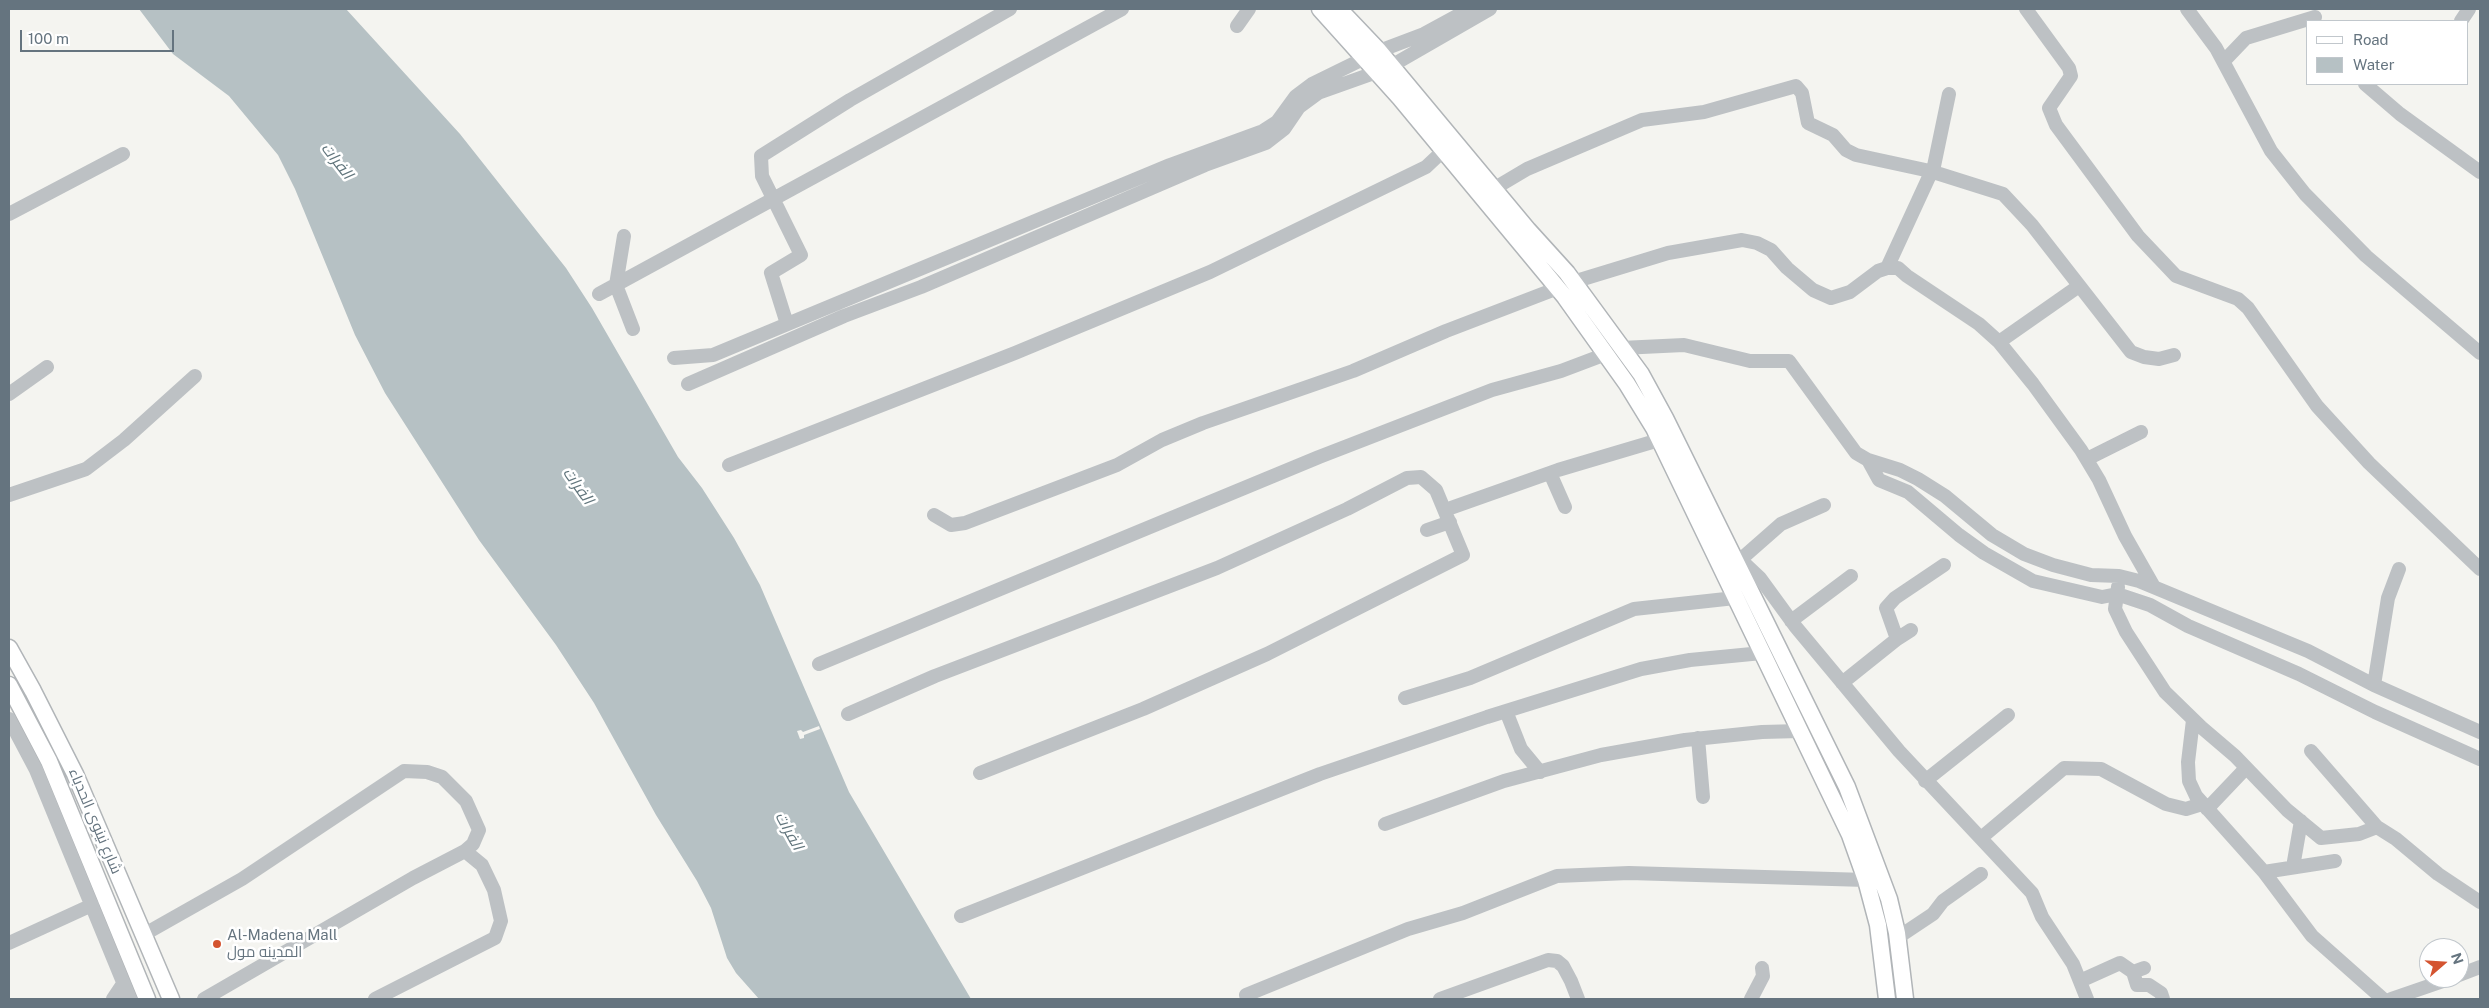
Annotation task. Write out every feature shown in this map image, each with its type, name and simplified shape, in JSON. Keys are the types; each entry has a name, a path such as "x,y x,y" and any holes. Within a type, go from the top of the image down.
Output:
{"main road":[{"path":"1320,9 1372,55"},
{"path":"1339,9 1372,55 1453,154 1566,285"},
{"path":"1453,154 1495,188 1614,351 1646,383 1704,516 1736,598 1850,835 1866,880 1878,924 1887,999"},
{"path":"1614,351 1627,384 1704,516 1737,558 1847,788 1889,899 1898,938 1905,999"},
{"name":"شارع نينوى الحدباء","path":"9,648 33,690 75,774 171,999"},
{"name":"شارع نينوى الحدباء","path":"9,685 50,760 147,999"}],"street":[{"path":"787,324 771,273 801,255 762,176 760,156 850,100 1010,9"},
{"path":"599,294 1122,9"},
{"path":"1237,26 1250,9"},
{"path":"674,358 713,355 1170,165 1263,131 1277,122 1296,96 1312,84 1372,55 1424,34 1470,9"},
{"path":"688,384 844,316 921,287 1205,165 1266,143 1284,129 1299,107 1318,93 1384,69 1490,9"},
{"path":"2026,9 2070,68 2071,76 2049,108 2056,125 2138,236 2176,276 2238,299 2248,308 2317,406 2376,470 2480,569"},
{"path":"2187,9 2224,61 2272,151 2305,194 2366,256 2480,353"},
{"path":"2462,20 2469,9"},
{"path":"2224,61 2246,38 2315,16"},
{"path":"2366,85 2400,114 2480,172"},
{"path":"1495,188 1527,169 1642,120 1704,112 1796,86 1802,93 1808,123 1833,135 1846,150 1856,155 1930,172 2003,194 2032,225 2131,352 2144,358 2174,355"},
{"path":"1887,268 1934,166 1949,94"},
{"path":"9,214 122,154"},
{"path":"729,465 1015,353 1210,272 1453,154"},
{"path":"624,236 616,285 634,329"},
{"path":"934,515 951,525 965,523 1117,464 1162,440 1203,423 1352,371 1446,331 1566,285 1668,253 1742,240 1757,243 1771,250 1787,268 1813,290 1831,298 1850,292 1878,271 1887,268 1898,268 1979,324 1999,342 2033,384 2087,460 2154,587"},
{"path":"1999,342 2079,286"},
{"path":"819,664 1328,454 1492,390 1561,371 1614,351 1684,344 1750,361 1789,361 1856,453 1868,460 1918,478 1945,496 1992,535 2024,554 2091,575 2119,576 2154,587 2308,651 2374,685 2480,732"},
{"path":"9,394 47,367"},
{"path":"9,496 86,469 124,440 194,376"},
{"path":"2087,460 2141,432"},
{"path":"1428,530 1448,516 1550,473 1659,440"},
{"path":"1868,460 1879,480 1908,492 1984,553 2033,581 2102,597 2117,594 2150,605 2188,626 2299,674 2375,712 2480,760"},
{"path":"1550,473 1565,508"},
{"path":"848,714 935,676 1217,568 1347,509 1407,478 1421,477 1436,490 1463,555 1249,662 1143,710 980,773"},
{"path":"1824,505 1781,524 1737,558 1760,578 1791,621 1925,781 2032,893 2042,917 2064,947 2088,999"},
{"path":"1945,523 1964,511"},
{"path":"2033,581 2040,560"},
{"path":"1897,639 1886,608 1895,598 1944,565"},
{"path":"2374,685 2388,598 2399,570"},
{"path":"1791,621 1851,576"},
{"path":"2119,576 2115,609 2126,632 2165,692 2193,720 2301,821 2322,838 2359,834 2376,827"},
{"path":"1405,698 1470,678 1634,608 1736,598"},
{"path":"1842,683 1911,630"},
{"path":"961,916 1320,774 1506,711 1641,669 1690,660 1762,653"},
{"path":"1506,711 1521,749 1540,772"},
{"path":"1925,781 2008,715"},
{"path":"9,719 36,770 130,999"},
{"path":"2193,720 2188,762 2189,780 2204,806 2264,872 2312,936 2383,999"},
{"path":"1385,824 1504,781 1601,755 1698,738 1762,732 1800,731"},
{"path":"1698,738 1703,797"},
{"path":"2312,751 2376,827 2396,839 2438,874 2480,902"},
{"path":"1981,838 2064,768 2101,769 2166,804 2186,809 2204,806 2246,768"},
{"path":"143,935 242,879 404,771 427,772 442,777 466,801 479,830 473,844 204,999"},
{"path":"2293,867 2301,821"},
{"path":"375,999 495,938 501,921 494,890 482,865 465,850"},
{"path":"2264,872 2335,861"},
{"path":"1246,995 1408,929 1463,913 1557,876 1657,874 1866,880"},
{"path":"1898,938 1933,914 1943,901 1981,874"},
{"path":"9,942 92,905"},
{"path":"1440,999 1548,960 1557,961 1563,966 1578,999"},
{"path":"2080,981 2120,963 2138,970 2137,985 2149,985 2161,993 2163,999"},
{"path":"1751,999 1763,976 1762,968"},
{"path":"114,999 124,984"},
{"path":"2391,999 2423,988"}],"water":[{"name":"الفرات","path":"139,9 346,9 460,134 566,268 592,308 678,457 702,488 734,538 760,585 849,792 971,999 759,999 736,973 727,958 711,908 697,881 656,815 594,703 556,645 479,540 385,393 355,335 295,189 278,155 229,96 173,54"}],"pier":[{"path":"819,726 820,729 804,735 804,738 800,739 797,731 801,730 803,732"}],"place":[{"name":"Al-Madena Mall المدينه مول","path":"217,944"}]}
